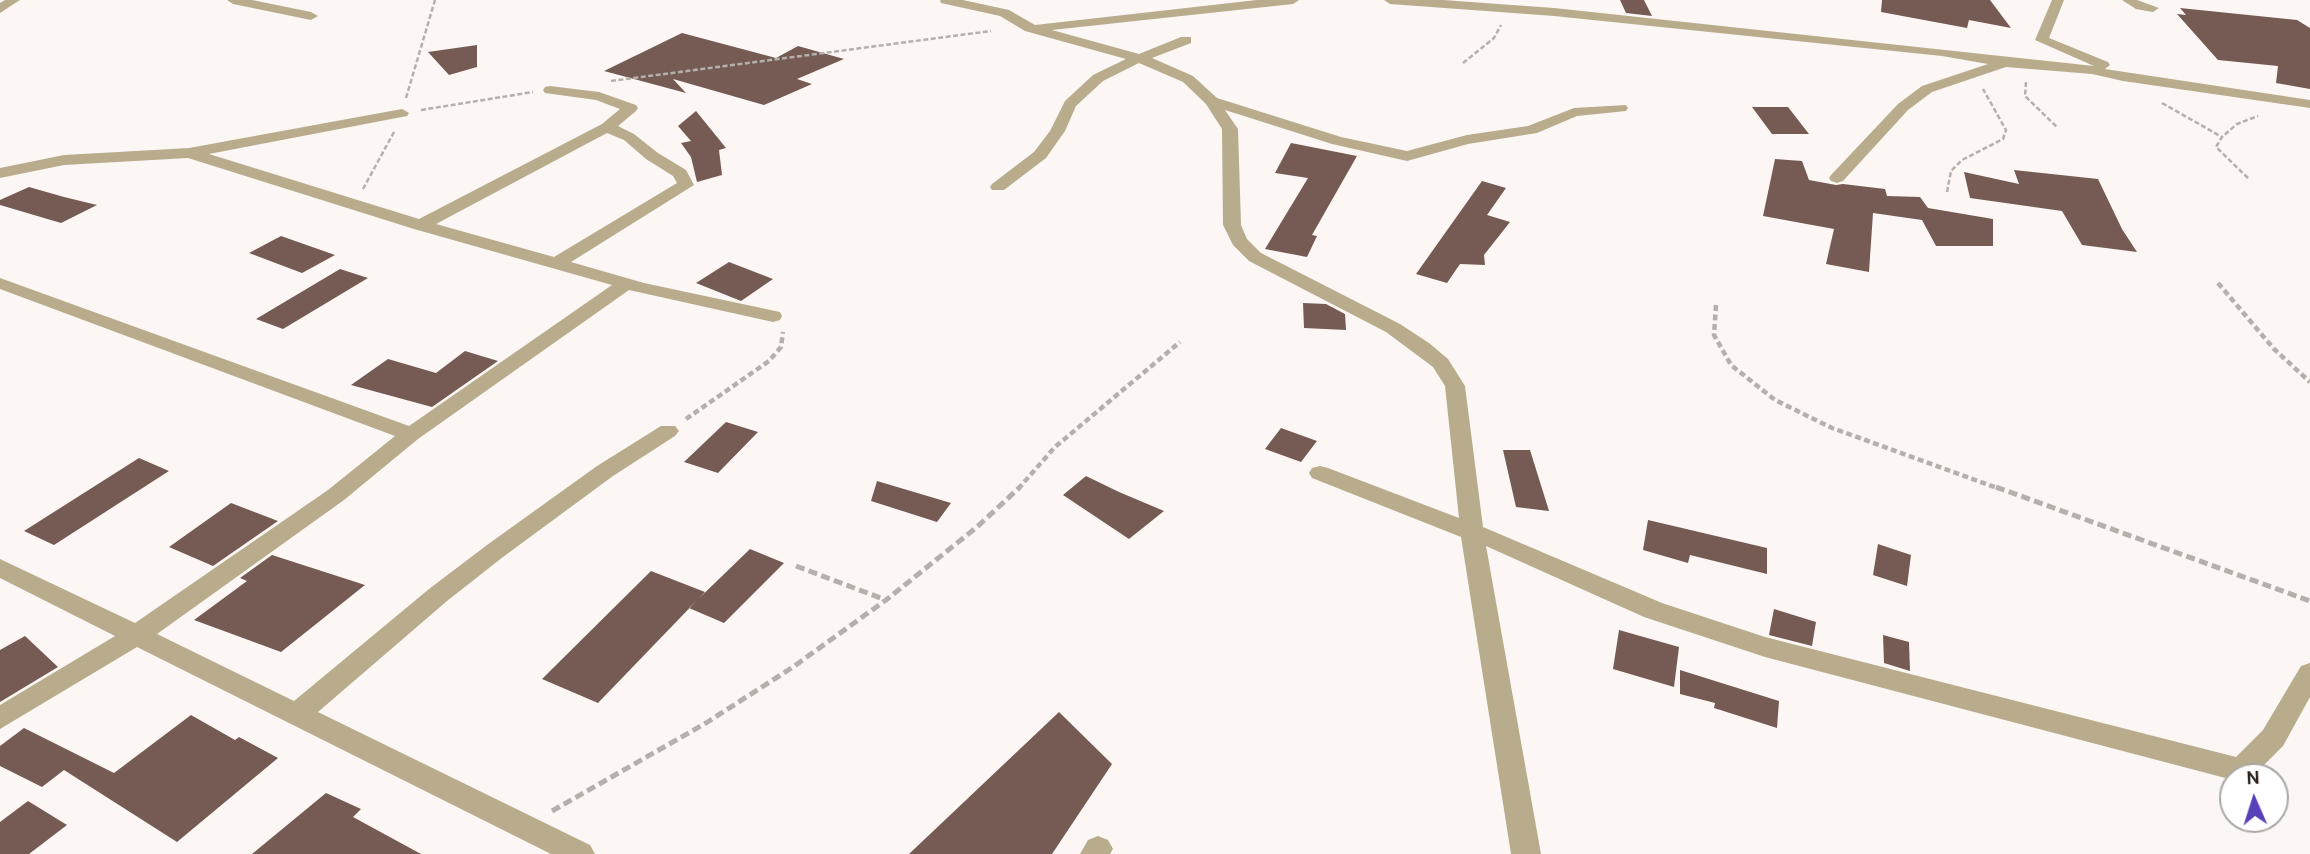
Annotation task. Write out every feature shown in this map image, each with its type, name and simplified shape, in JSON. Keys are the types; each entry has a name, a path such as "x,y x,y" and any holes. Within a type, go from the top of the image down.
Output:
{"street":[{"path":"0,9 14,0"},
{"path":"233,0 311,16"},
{"path":"946,0 1004,13 1030,28 1139,58 1188,38"},
{"path":"998,187 1040,155 1079,94 1098,78 1188,38 1293,0"},
{"path":"1390,0 1892,46 2006,63 2092,70 2123,77 2310,104"},
{"path":"2058,0 2042,40 2095,61 2123,77"},
{"path":"2128,0 2136,5 2153,8"},
{"path":"1030,28 1188,38"},
{"path":"1188,38 1212,101 1230,129 1232,225 1239,241 1255,257 1357,308 1422,346 1441,363 1455,386 1472,532 1525,854"},
{"path":"1837,178 1903,107 1927,89 2006,63"},
{"path":"420,225 607,127 631,108 599,96 550,90"},
{"path":"1212,101 1337,141 1407,156 1467,140 1532,130 1574,113 1622,108"},
{"path":"0,173 64,160 189,153 402,113"},
{"path":"557,263 686,184 680,173 652,156 629,137 607,127"},
{"path":"189,153 420,225 628,283 773,316"},
{"path":"0,283 411,434"},
{"path":"0,718 137,635 316,509 411,434 628,283"},
{"path":"297,714 438,595 495,551 594,479 668,431"},
{"path":"1320,473 1472,532 1653,610 1754,643 2241,770 2273,738 2310,673"},
{"path":"0,568 580,854"}],"path":[{"path":"1463,62 1494,38 1511,9"},
{"path":"603,82 773,58 1030,28"},
{"path":"2041,66 2024,84 2025,96 2058,128"},
{"path":"1947,192 1951,171 1962,160 2003,139 2006,130 1983,90 1982,71"},
{"path":"2123,77 2184,117 2222,136"},
{"path":"402,113 550,90"},
{"path":"2248,178 2216,147 2222,136 2237,124 2291,102"},
{"path":"2218,283 2274,349 2310,382"},
{"path":"1716,305 1714,335 1731,365 1775,400 1832,428 2310,601"},
{"path":"668,431 769,361 780,347 783,335 783,324 773,316"},
{"path":"523,826 591,791 706,723 793,667 886,600 1013,496 1055,447 1180,342"},
{"path":"796,566 886,600"}],"building":[{"path":"1620,0 1644,0 1652,16 1626,13"},
{"path":"1882,0 1990,0 2011,28 1969,20 1967,28 1881,12"},
{"path":"2180,8 2297,20 2310,28 2310,89 2276,83 2278,66 2218,60 2177,14 2186,15"},
{"path":"682,33 776,58 798,46 844,59 797,79 812,84 764,105 673,79 686,93 604,71"},
{"path":"477,45 477,67 449,75 428,52"},
{"path":"1752,107 1788,107 1809,134 1772,134"},
{"path":"696,111 726,148 719,150 722,175 697,182 691,157 681,143 691,141 678,126"},
{"path":"1291,143 1357,156 1312,235 1317,236 1307,257 1265,249 1308,178 1275,173"},
{"path":"1775,159 1802,161 1809,180 1885,189 1887,196 1920,197 1928,208 1993,219 1993,246 1936,246 1922,220 1873,213 1869,272 1826,264 1834,229 1763,216"},
{"path":"2014,170 2098,179 2122,229 2137,252 2082,245 2062,211 1970,198 1964,172 2019,184"},
{"path":"1482,181 1506,188 1487,215 1510,222 1484,255 1485,265 1460,264 1447,283 1416,274"},
{"path":"29,187 97,205 61,223 0,205 0,200"},
{"path":"281,236 335,255 302,273 249,253"},
{"path":"729,262 773,279 741,301 696,283"},
{"path":"340,269 368,278 283,329 256,319"},
{"path":"1303,303 1326,304 1345,314 1346,330 1304,328"},
{"path":"465,351 498,361 432,407 351,385 388,359 436,373"},
{"path":"726,422 758,432 718,473 684,462"},
{"path":"1281,428 1317,441 1301,462 1265,449"},
{"path":"1503,450 1530,450 1549,511 1516,507"},
{"path":"139,458 169,471 54,545 24,531"},
{"path":"1086,476 1164,511 1129,539 1063,495"},
{"path":"877,481 951,503 937,522 871,501"},
{"path":"231,503 278,521 213,566 169,547"},
{"path":"1648,520 1767,548 1767,574 1690,555 1688,563 1643,550"},
{"path":"1878,544 1911,555 1907,586 1873,575"},
{"path":"750,549 784,563 724,623 689,608"},
{"path":"272,555 365,585 281,652 194,620 247,581 240,578"},
{"path":"651,571 705,592 598,703 542,679"},
{"path":"1774,609 1816,622 1812,646 1769,635"},
{"path":"1619,630 1679,647 1674,687 1613,669"},
{"path":"1883,635 1909,642 1910,671 1884,663"},
{"path":"25,636 58,667 0,702 0,650"},
{"path":"1680,670 1779,701 1777,728 1714,708 1715,703 1680,694"},
{"path":"1059,712 1112,764 1052,854 909,854"},
{"path":"191,715 235,740 239,737 278,758 177,842 64,770 42,787 0,766 0,746 24,728 114,773"},
{"path":"326,793 361,809 353,817 421,854 252,854"},
{"path":"28,801 67,825 29,854 0,854 0,822"}]}
